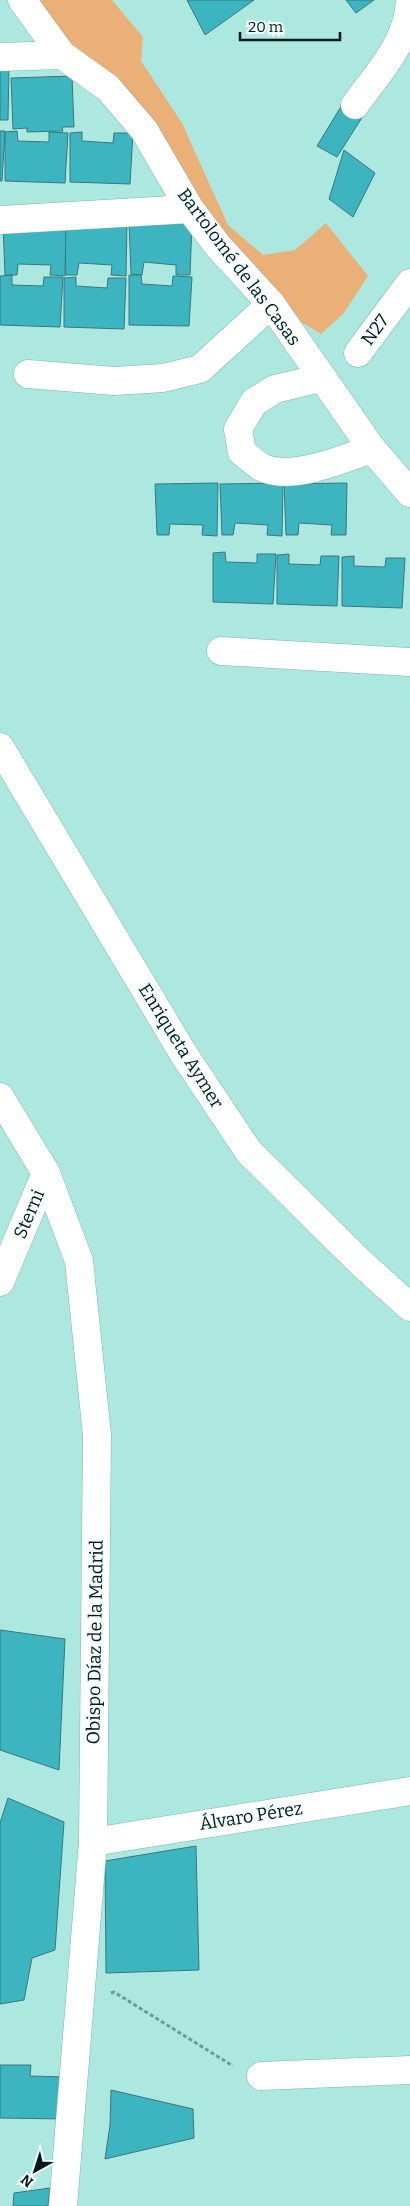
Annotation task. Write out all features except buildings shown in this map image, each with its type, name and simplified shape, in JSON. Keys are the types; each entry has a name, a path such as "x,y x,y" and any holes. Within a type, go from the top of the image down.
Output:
{"street":[{"name":"Bartolomé de las Casas","path":"22,0 62,55 108,88 138,123 190,209 218,246 270,304 320,378 372,448 410,493"},
{"path":"356,105 404,34 410,15 410,0"},
{"path":"0,57 62,55"},
{"path":"0,220 190,209"},
{"name":"N27","path":"358,353 410,283"},
{"path":"28,374 114,381 164,378 200,369 270,304"},
{"path":"320,378 275,389 254,402 238,429 242,452 262,467 289,472 316,469 372,448"},
{"path":"221,651 410,662"},
{"name":"Enriqueta Aymer","path":"0,747 183,1053 249,1152 360,1262 410,1307"},
{"name":"Obispo Díaz de la Madrid","path":"0,1097 46,1173 80,1261 97,1435 93,1842 63,2206"},
{"name":"Sterni","path":"0,1282 46,1173"},
{"name":"Álvaro Pérez","path":"93,1842 410,1791"},
{"path":"260,2076 410,2070"}],"path":[{"path":"80,2001 114,1992 253,2078 260,2076"}],"shaded area":[{"path":"22,0 112,0 143,37 141,61 182,123 228,225 263,255 295,250 326,223 368,276 344,313 321,334 271,304 144,130"}]}
